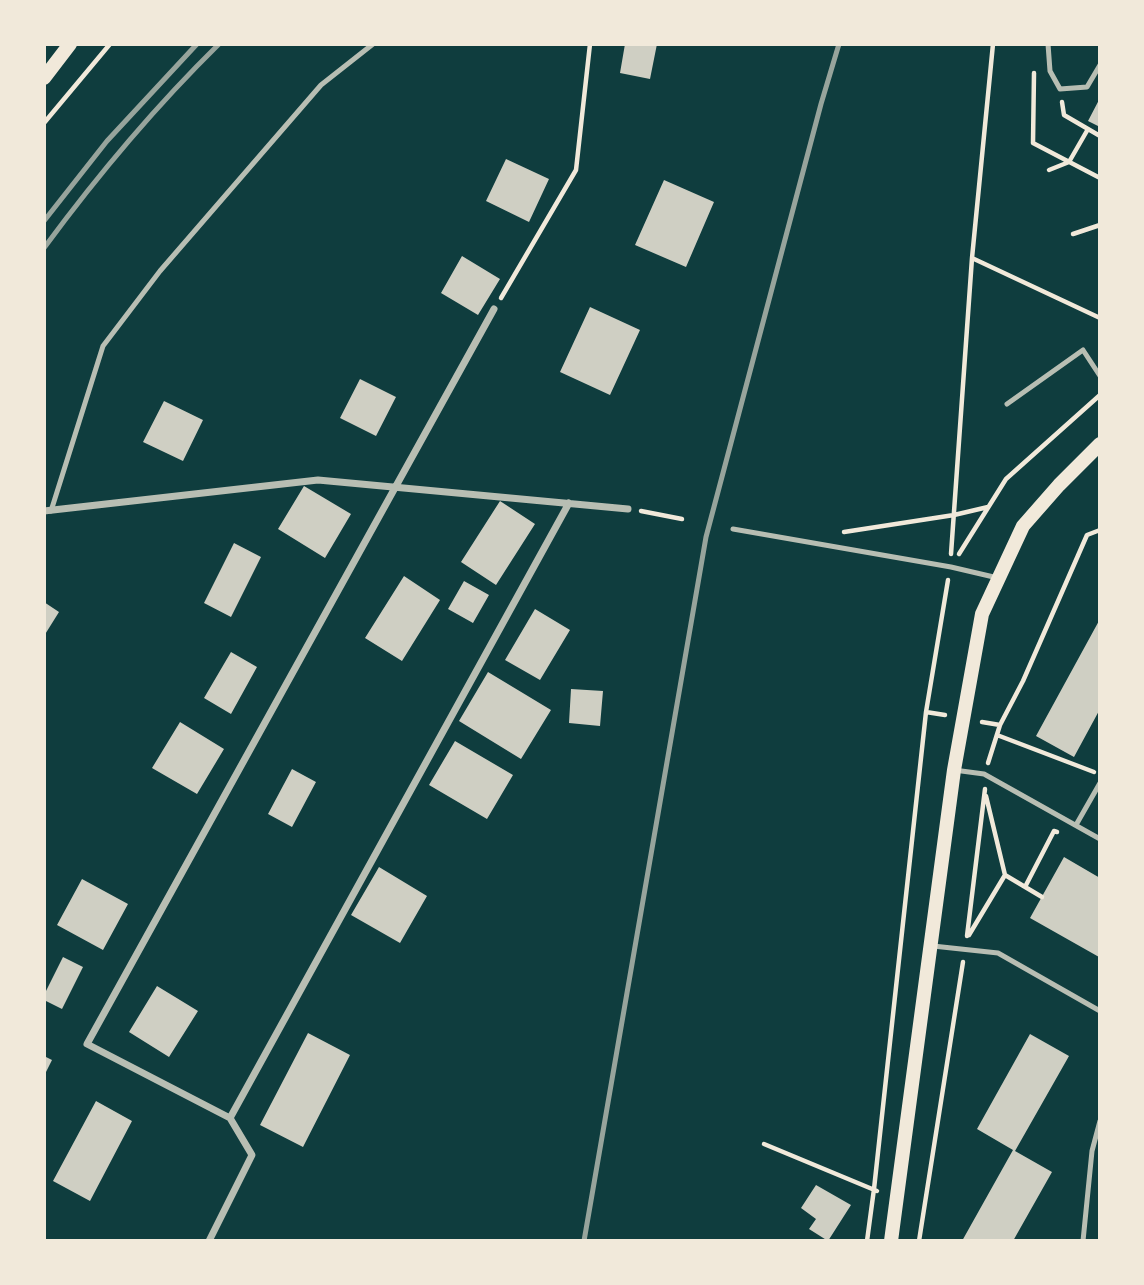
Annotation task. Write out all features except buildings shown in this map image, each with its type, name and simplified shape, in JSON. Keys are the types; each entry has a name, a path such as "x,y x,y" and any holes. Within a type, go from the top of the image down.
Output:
{"main road":[{"path":"44,78 70,44"},
{"path":"891,1241 954,770 982,614 1023,526 1100,444"}],"street":[{"path":"209,1241 252,1155 230,1118 87,1044 495,309"},
{"path":"48,511 318,480 628,509"},
{"path":"230,1118 569,503"}],"lane":[{"path":"48,511 103,346 160,271 321,85 373,44"},
{"path":"1048,44 1050,71 1060,89 1087,87 1100,65"},
{"path":"1007,404 1083,350 1100,376"},
{"path":"733,529 951,567 998,578"},
{"path":"954,770 984,774 1100,839"},
{"path":"1076,825 1100,783"},
{"path":"930,946 998,953 1100,1011"},
{"path":"1083,1241 1092,1151 1100,1121"}],"path":[{"path":"44,123 110,44"},
{"path":"495,309 576,170 590,44"},
{"path":"867,1241 926,712 951,567 972,258 993,44"},
{"path":"1034,69 1033,143 1100,178"},
{"path":"1060,89 1064,116 1100,136"},
{"path":"1049,170 1069,162 1088,129"},
{"path":"1073,234 1100,225"},
{"path":"972,258 1100,318"},
{"path":"951,567 1006,479 1100,394"},
{"path":"832,531 845,532 988,507"},
{"path":"628,509 682,519"},
{"path":"1005,875 967,939 985,792 984,774 1000,725 1023,681 1087,535 1100,530"},
{"path":"997,735 1100,774"},
{"path":"985,792 1005,875 1042,897"},
{"path":"1024,887 1054,831 1065,837"},
{"path":"919,1241 965,950"},
{"path":"764,1144 897,1199"}],"railway":[{"path":"44,221 107,141 197,44"},
{"path":"44,248 128,142 219,44"},
{"path":"584,1241 706,537 839,44"}]}
